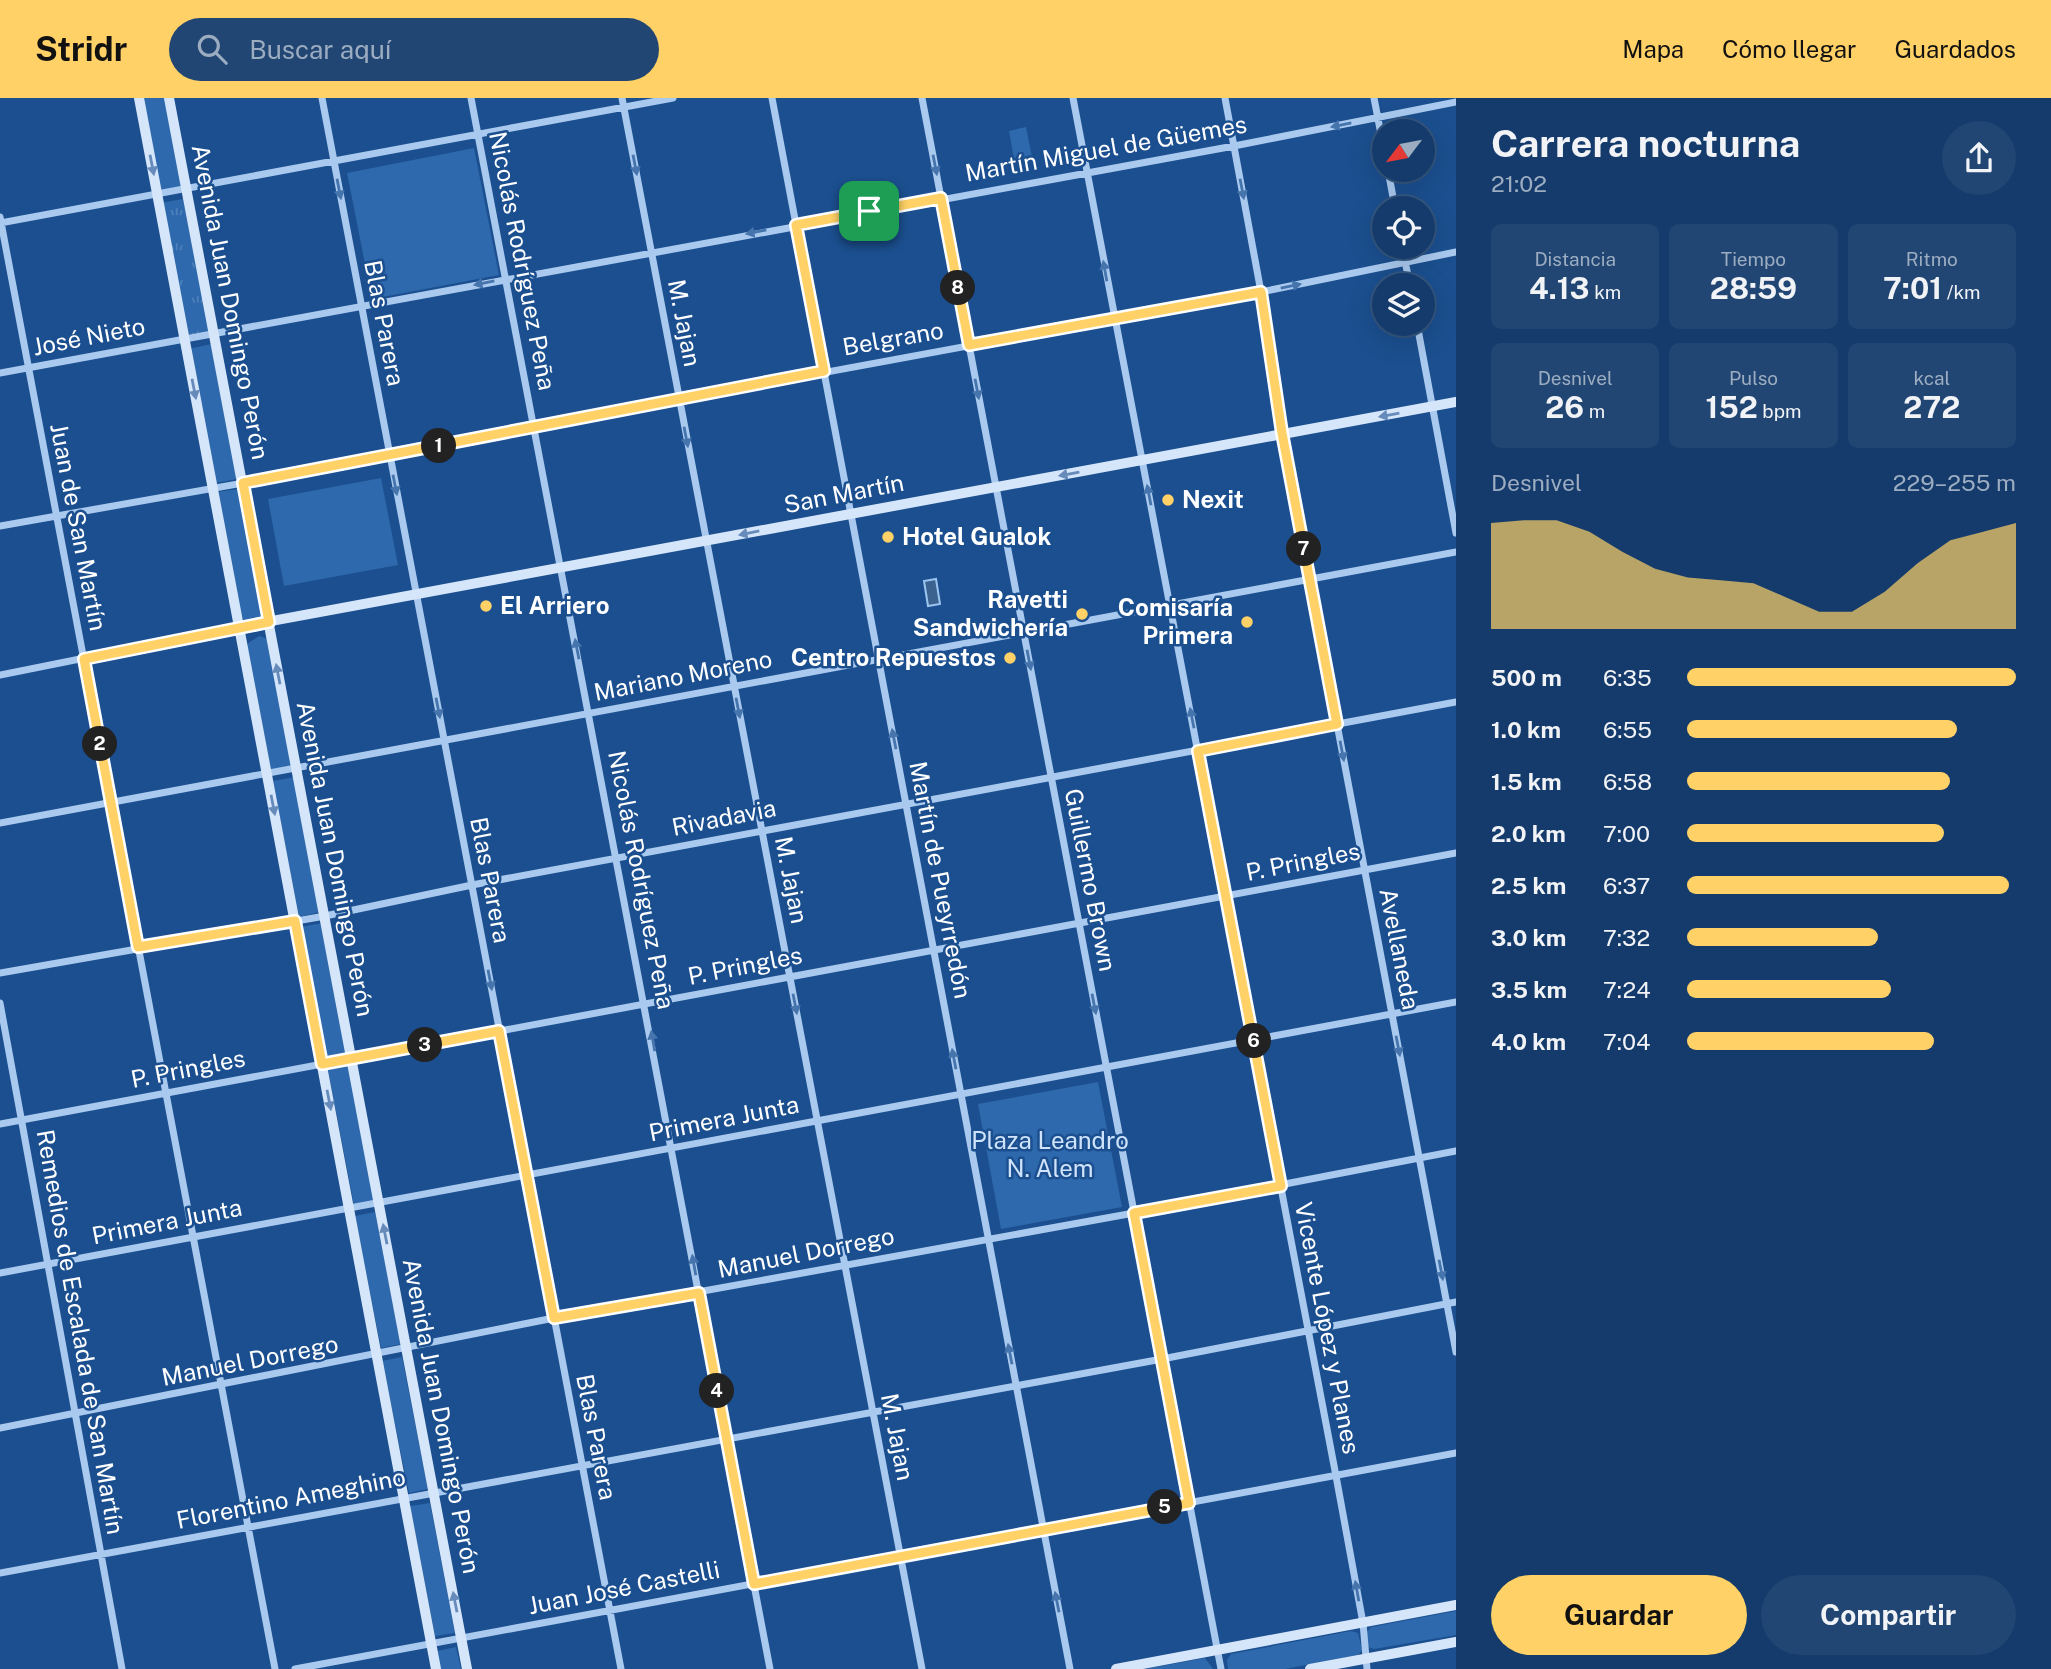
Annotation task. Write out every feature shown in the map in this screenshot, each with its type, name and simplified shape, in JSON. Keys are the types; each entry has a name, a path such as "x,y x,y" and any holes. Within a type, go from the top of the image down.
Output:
{"main road":[{"name":"Avenida Juan Domingo Perón","path":"139,98 436,1669"},
{"name":"Avenida Juan Domingo Perón","path":"169,98 467,1669"},
{"name":"San Martín","path":"239,627 1456,402"},
{"path":"1116,1669 1456,1605"},
{"path":"1310,1669 1366,1664 1456,1642"}],"street":[{"name":"Blas Parera","path":"322,98 621,1669"},
{"name":"Nicolás Rodríguez Peña","path":"471,98 646,1005 770,1669"},
{"name":"M. Jajan","path":"622,98 922,1669"},
{"path":"0,221 673,98"},
{"name":"Martín de Pueyrredón","path":"772,98 1070,1669"},
{"name":"Guillermo Brown","path":"922,98 1221,1669"},
{"name":"Vicente López y Planes","path":"1073,98 1336,1476 1363,1622 1366,1664"},
{"name":"Avellaneda","path":"1225,98 1261,292 1282,433 1456,1352"},
{"path":"1374,98 1378,117"},
{"name":"Martín Miguel de Güemes","path":"185,338 1234,146 1456,102"},
{"name":"Juan de San Martín","path":"0,221 275,1669"},
{"name":"Belgrano","path":"0,526 390,457 534,426 1261,292 1456,252"},
{"path":"1404,259 1407,273"},
{"path":"1419,336 1456,533"},
{"name":"José Nieto","path":"0,373 185,338"},
{"name":"Mariano Moreno","path":"0,822 1456,552"},
{"path":"0,675 239,627"},
{"name":"Rivadavia","path":"0,973 325,916 472,885 1456,702"},
{"name":"P. Pringles","path":"0,1124 1456,853"},
{"name":"Primera Junta","path":"0,1273 1456,1002"},
{"name":"Remedios de Escalada de San Martín","path":"0,1003 122,1669"},
{"name":"Manuel Dorrego","path":"0,1428 554,1318 1281,1186 1456,1151"},
{"name":"Florentino Ameghino","path":"0,1573 1309,1332 1456,1302"},
{"name":"Juan José Castelli","path":"295,1669 1456,1453"}],"green space":[{"path":"142,98 166,98 183,186 159,191"},
{"path":"1026,127 1033,162 1015,165 1009,131"},
{"path":"474,148 499,275 372,299 347,173"},
{"path":"183,199 209,331 186,335 160,203"},
{"path":"211,344 237,479 215,483 188,349"},
{"path":"381,478 398,565 284,586 268,499"},
{"path":"239,489 263,615 259,621 245,623 240,613 217,492"},
{"path":"259,636 268,639 291,766 271,770 247,644"},
{"path":"295,777 320,912 299,917 273,781"},
{"path":"322,923 347,1056 325,1060 301,927"},
{"path":"350,1066 375,1201 354,1205 328,1070"},
{"name":"Plaza Leandro N. Alem","path":"1098,1082 1122,1207 1001,1229 978,1104"},
{"path":"375,1212 401,1344 381,1348 355,1216"},
{"path":"402,1357 428,1489 409,1493 382,1361"},
{"path":"430,1503 455,1633 435,1636 410,1506"},
{"path":"1456,1611 1456,1635 1374,1649 1368,1647 1366,1633 1371,1627"},
{"path":"1351,1631 1358,1633 1362,1650 1358,1655 1285,1669 1228,1669 1227,1660 1231,1654"},
{"path":"456,1647 461,1669 440,1669 437,1651"},
{"path":"1205,1658 1213,1669 1145,1669"}],"water":[{"path":"936,579 940,604 928,606 924,581"}],"place":[{"name":"Nexit","path":"1168,500"},
{"name":"Hotel Gualok","path":"888,537"},
{"name":"El Arriero","path":"486,606"},
{"name":"Ravetti Sandwichería","path":"1082,614"},
{"name":"Comisaría Primera","path":"1247,622"},
{"name":"Centro Repuestos","path":"1010,658"}],"route":[{"path":"941,198 969,345 1261,292 1282,433 1337,724 1198,751 1281,1186 1134,1213 1189,1503 754,1584 699,1293 554,1318 499,1031 322,1064 295,921 138,947 84,659 269,622 243,483 390,457 534,426 824,371 796,225 869,211 941,198"}]}
